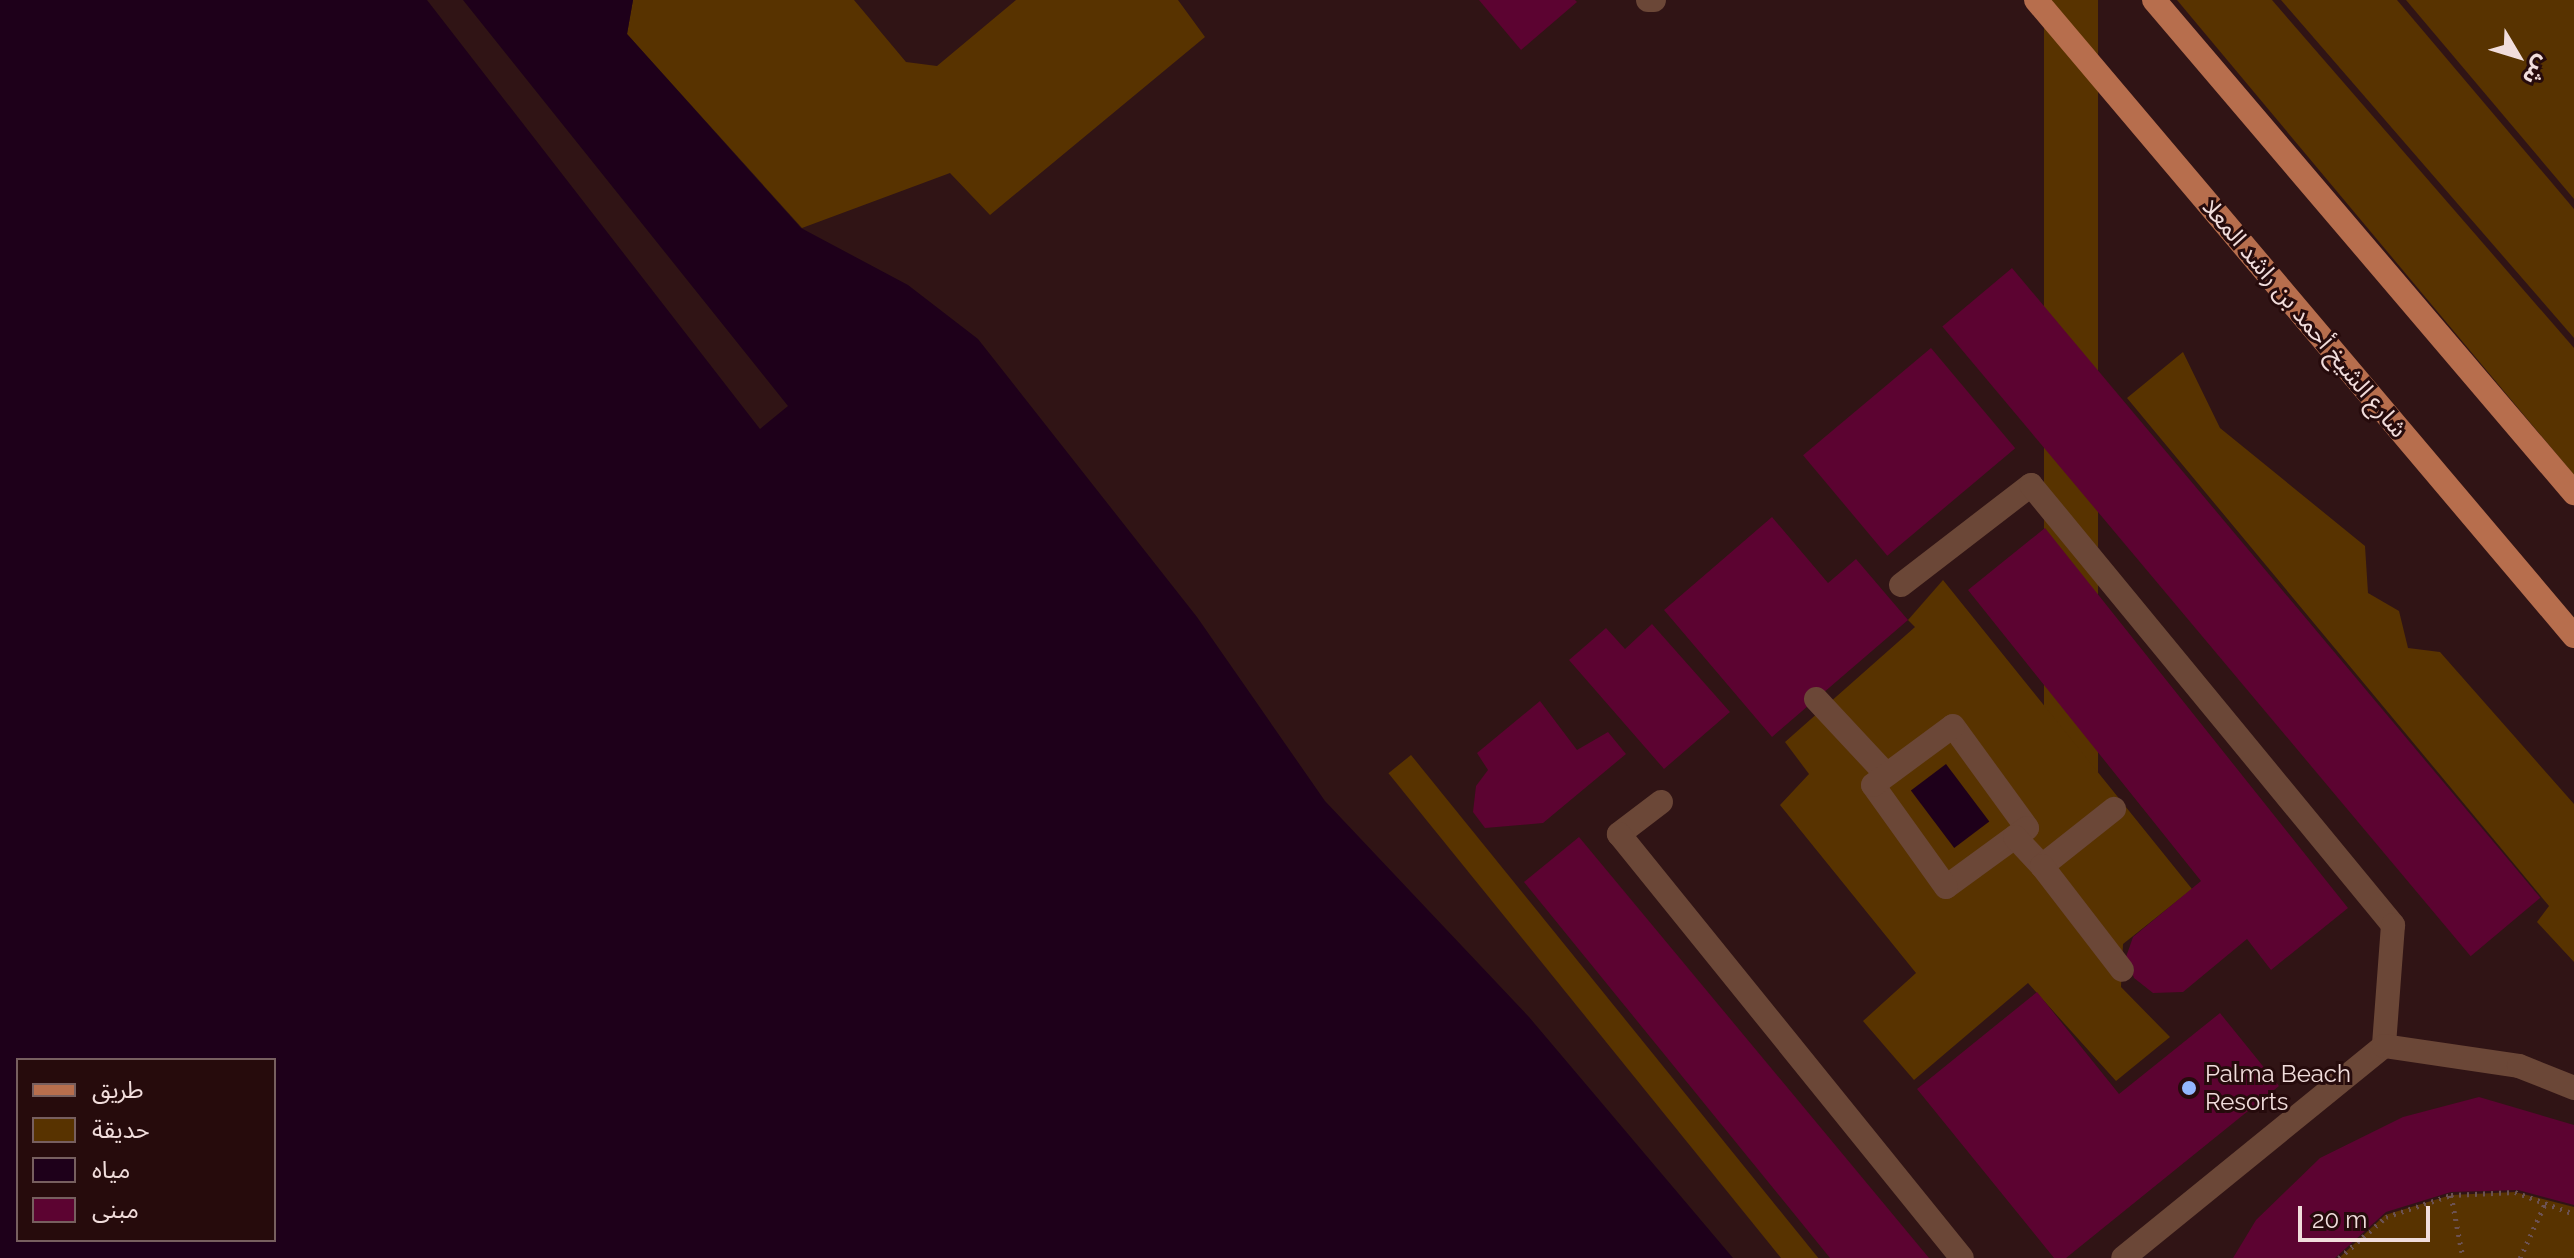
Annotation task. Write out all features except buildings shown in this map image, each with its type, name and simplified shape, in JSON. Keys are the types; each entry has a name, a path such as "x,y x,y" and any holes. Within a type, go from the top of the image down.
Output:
{"main road":[{"name":"شارع الشيخ أحمد بن راشد المعلا","path":"2036,0 2574,636"},
{"path":"2154,0 2574,493"}],"street":[{"path":"1901,585 2031,485 2393,925 2384,1046 2123,1258"},
{"path":"1816,699 1886,774"},
{"path":"1953,726 2027,828 2015,837 1946,887 1873,785 1953,726"},
{"path":"1661,802 1619,834 1962,1258"},
{"path":"2042,866 2114,809"},
{"path":"2015,837 2042,866 2122,970"},
{"path":"2384,1046 2519,1066 2574,1088"}],"path":[{"path":"2339,1258 2386,1217 2451,1195 2515,1192 2574,1214"},
{"path":"2451,1195 2463,1258"},
{"path":"2520,1258 2545,1204"}],"green space":[{"path":"633,0 854,0 906,62 937,66 1016,0 1178,0 1205,37 990,215 950,173 802,228 627,34"},
{"path":"2044,0 2098,0 2098,817 2044,817"},
{"path":"2177,0 2272,0 2574,348 2574,475"},
{"path":"2281,0 2397,0 2574,209 2574,338"},
{"path":"2406,0 2574,0 2574,199"},
{"path":"2183,352 2220,428 2365,546 2368,593 2399,611 2408,648 2440,652 2574,804 2574,962 2537,922 2549,906 2127,398"},
{"path":"1943,580 2192,889 2123,944 2121,987 2170,1037 2116,1081 2028,983 1914,1080 1863,1021 1916,973 1780,805 1809,774 1785,742 1915,627 1908,620"},
{"path":"1411,755 1818,1258 1781,1258 1388,773"},
{"path":"2515,1192 2574,1207 2574,1258 2339,1258 2385,1215 2451,1195"}],"water":[{"path":"0,0 427,0 760,429 788,406 463,0 633,0 627,34 801,228 908,285 978,339 1197,617 1325,801 1529,1017 1733,1258 0,1258"},
{"path":"1946,764 1989,822 1954,848 1911,790"}],"place":[{"name":"Palma Beach Resorts","path":"2189,1088"}]}
